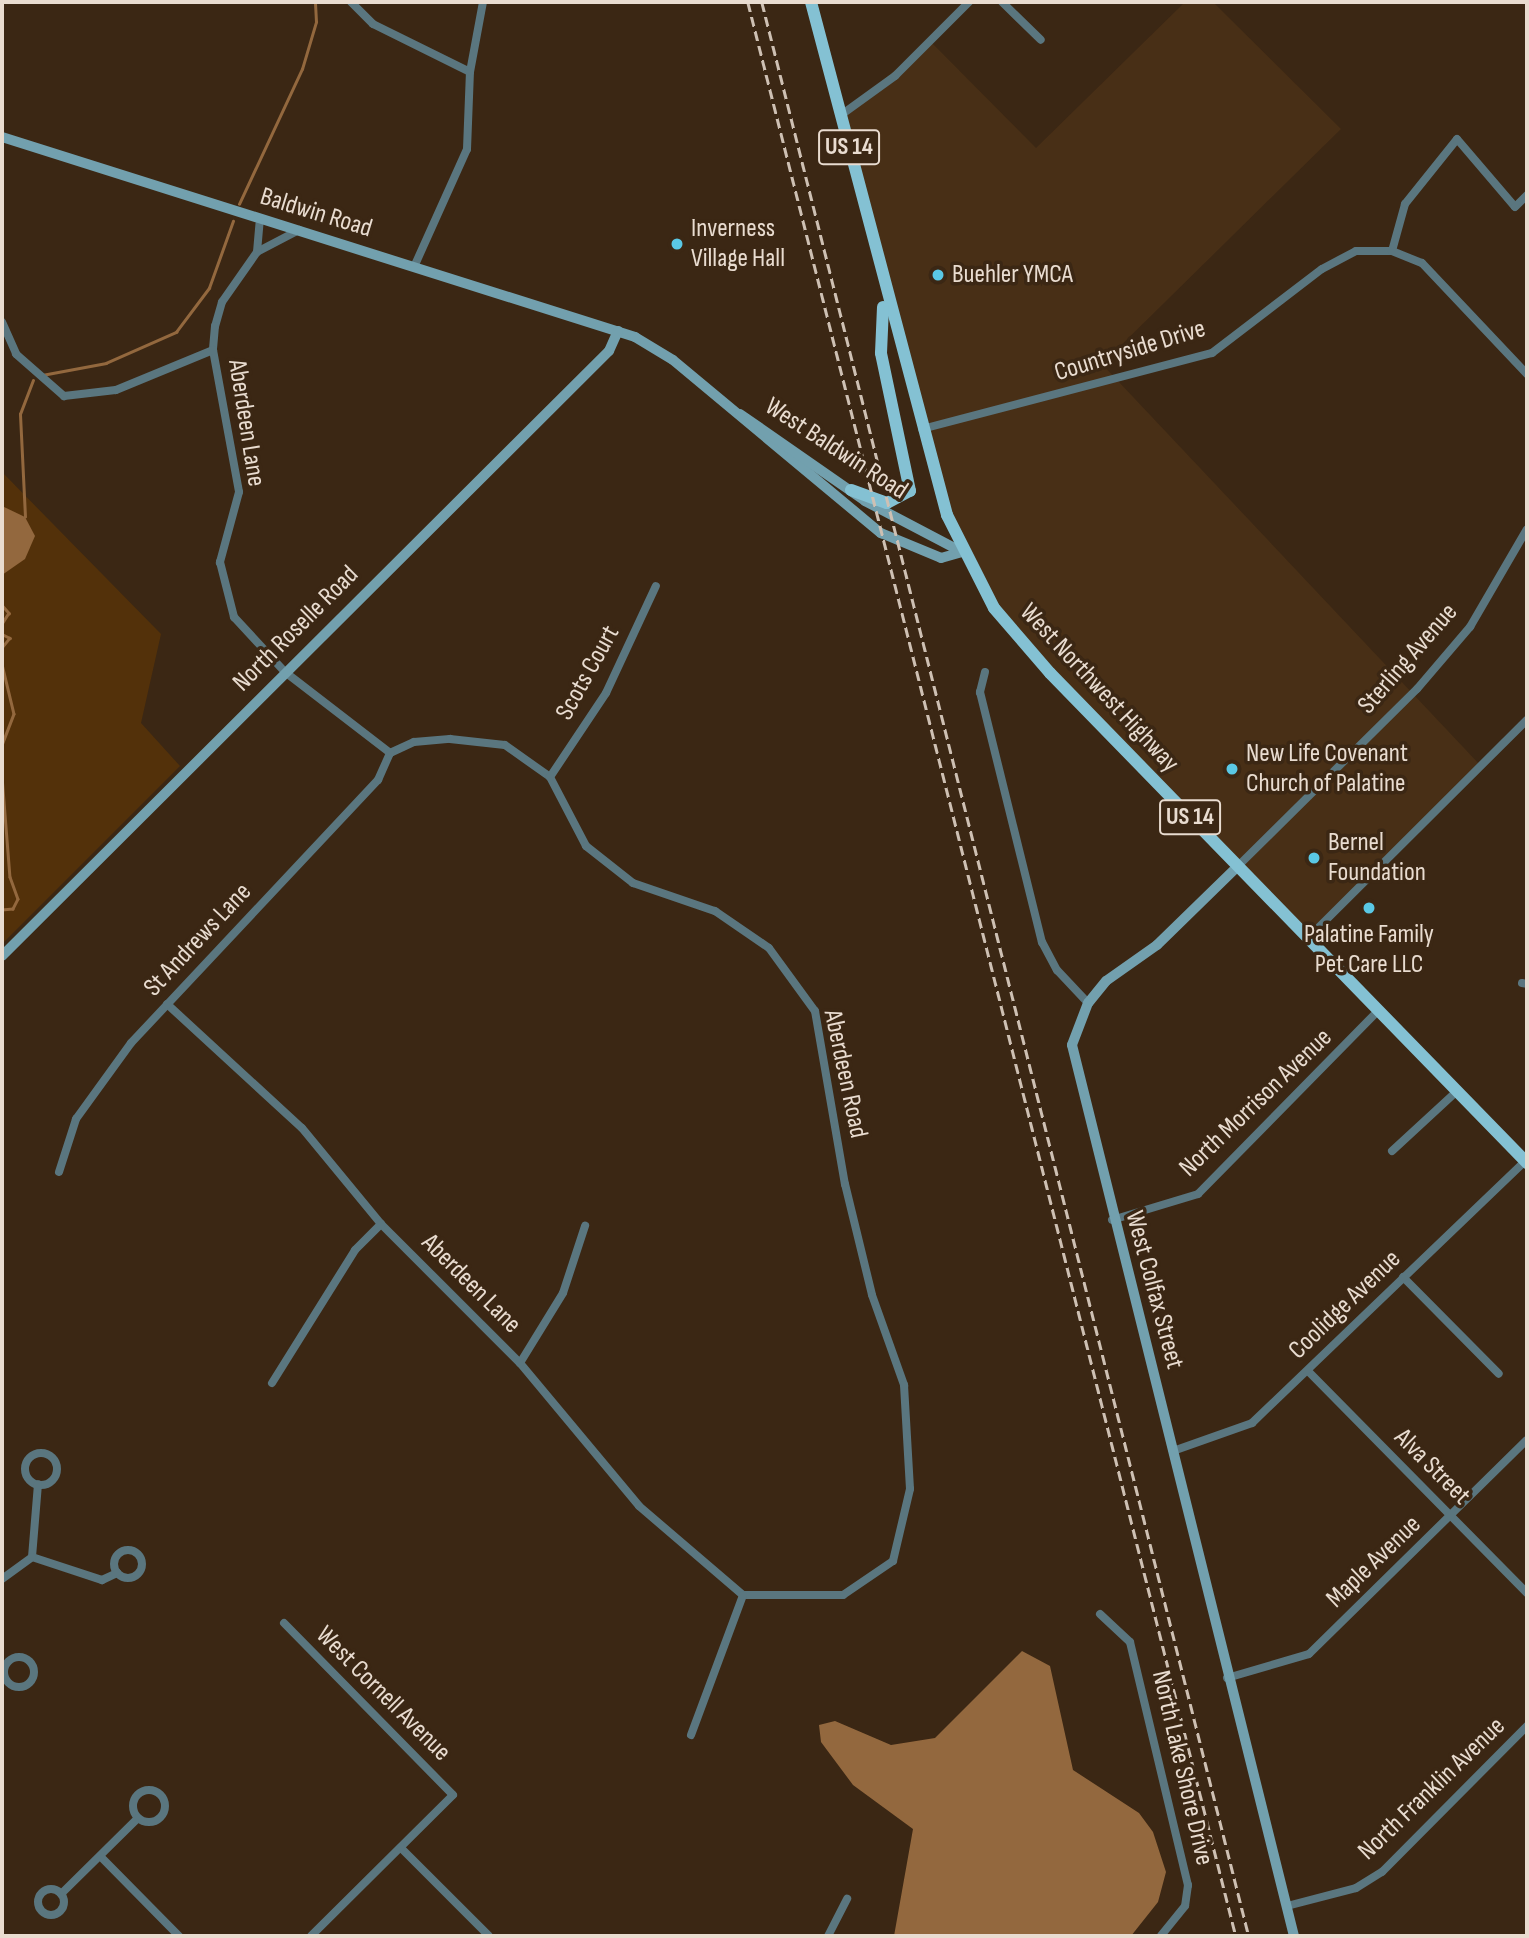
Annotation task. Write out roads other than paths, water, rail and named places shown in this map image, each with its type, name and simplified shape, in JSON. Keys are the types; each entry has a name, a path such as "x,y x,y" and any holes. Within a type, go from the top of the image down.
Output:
{"main road":[{"name":"West Northwest Highway","path":"811,2 884,293 922,429 962,552 1016,637 1527,1161"},
{"path":"851,491 887,503 910,491 881,353 884,293"}],"street":[{"path":"351,2 373,24 470,72"},
{"path":"414,267 467,149 470,72 483,2"},
{"path":"841,115 895,76 969,2"},
{"path":"1002,2 1041,40"},
{"name":"Baldwin Road","path":"2,137 618,331"},
{"path":"1392,251 1405,204 1457,139 1515,207 1527,195"},
{"name":"Aberdeen Lane","path":"257,252 260,219"},
{"name":"Aberdeen Lane","path":"285,672 234,617 220,562 239,492 214,350 222,302 257,252 299,230"},
{"name":"Countryside Drive","path":"922,429 1212,353 1322,269 1356,251 1392,251 1444,279 1527,374"},
{"path":"2,322 16,354 64,396 116,390 214,350"},
{"name":"West Baldwin Road","path":"618,331 673,360 881,533 941,558 962,552"},
{"name":"North Roselle Road","path":"2,956 609,351 618,331"},
{"name":"West Baldwin Road","path":"737,413 760,422 851,491 962,552"},
{"name":"Sterling Avenue","path":"1088,1003 1238,866 1438,664 1470,627 1527,529"},
{"name":"Scots Court","path":"550,778 606,693 656,586"},
{"path":"285,672 390,754"},
{"path":"985,672 980,692 1042,942 1057,970 1088,1003"},
{"path":"1308,938 1527,720"},
{"name":"Aberdeen Road","path":"390,754 414,742 450,739 505,745 550,778 586,846 634,883 715,911 769,948 815,1010 845,1184 872,1295 904,1385 910,1489 893,1561 843,1595 743,1595"},
{"name":"St Andrews Lane","path":"59,1171 83,1108 167,1004 378,780 390,754"},
{"name":"West Colfax Street","path":"1088,1003 1072,1045 1073,1068 1173,1451 1227,1678 1294,1936"},
{"name":"Aberdeen Lane","path":"167,1004 302,1128 382,1224 520,1363 639,1506 743,1595"},
{"name":"North Morrison Avenue","path":"1112,1220 1198,1194 1378,1011"},
{"path":"1392,1151 1457,1091"},
{"name":"Coolidge Avenue","path":"1173,1451 1252,1423 1527,1161"},
{"path":"272,1383 355,1250 382,1224"},
{"path":"520,1363 563,1293 585,1226"},
{"path":"1403,1277 1499,1374"},
{"name":"Alva Street","path":"1308,1371 1527,1593"},
{"name":"Maple Avenue","path":"1227,1678 1309,1654 1527,1440"},
{"path":"2,1579 32,1557 38,1484 25,1466 44,1453 56,1472 38,1484"},
{"path":"32,1557 103,1580 117,1573"},
{"path":"691,1735 743,1595"},
{"name":"North Lake Shore Drive","path":"1100,1614 1129,1642 1188,1885 1185,1906 1161,1936"},
{"name":"West Cornell Avenue","path":"284,1623 453,1795 401,1848"},
{"name":"North Franklin Avenue","path":"1287,1906 1356,1888 1382,1872 1527,1727"},
{"path":"61,1894 102,1858 138,1818 161,1817 165,1805 159,1794 136,1795 138,1818"},
{"path":"311,1936 401,1848 489,1936"},
{"path":"102,1858 180,1936"},
{"path":"828,1936 847,1899"}],"waterway":[{"path":"239,204 302,69 316,22 315,2"},
{"path":"42,375 106,363 176,332 209,288 233,221"},
{"path":"25,517 20,414 33,380"},
{"path":"2,605 9,613 2,624"},
{"path":"2,634 10,638 2,648"},
{"path":"2,664 14,714 2,746"},
{"path":"2,776 10,877 18,899 13,909 2,910"}],"railway":[{"path":"748,2 1236,1936"},
{"path":"762,2 1249,1936"}],"place":[{"name":"Inverness Village Hall","path":"677,244"},
{"name":"Buehler YMCA","path":"938,275"},
{"name":"New Life Covenant Church of Palatine","path":"1232,769"},
{"name":"Bernel Foundation","path":"1314,858"},
{"name":"Palatine Family Pet Care LLC","path":"1369,908"}]}
